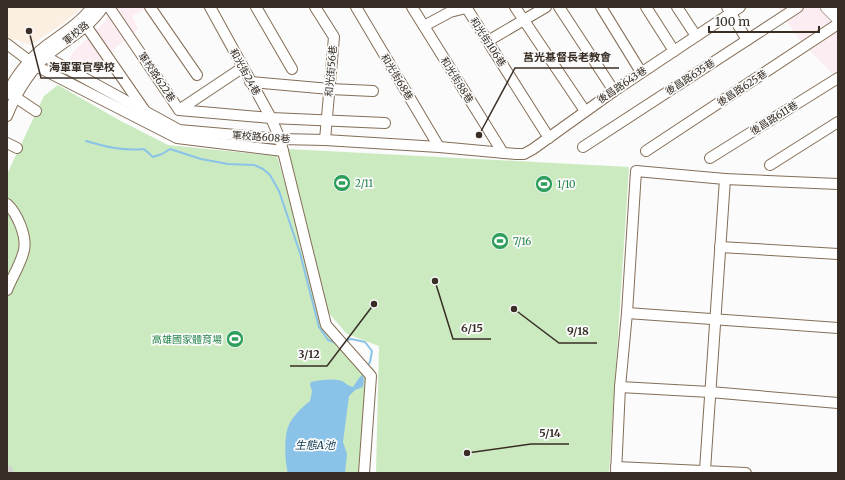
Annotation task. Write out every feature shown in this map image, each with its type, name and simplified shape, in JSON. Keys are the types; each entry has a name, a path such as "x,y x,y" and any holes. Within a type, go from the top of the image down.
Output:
{"main road":[{"path":"827,7 838,18"}],"street":[{"name":"軍校路","path":"84,22 92,7"},
{"name":"軍校路","path":"7,116 10,94 33,64 43,54 84,22 99,14 103,7"},
{"name":"軍校路622巷","path":"109,7 180,110 271,118 385,123"},
{"path":"150,7 197,75"},
{"name":"和光街24巷","path":"210,7 242,68 271,118 280,139 326,325 370,376 364,473"},
{"path":"256,7 292,69"},
{"name":"和光街56巷","path":"315,7 334,37 325,140"},
{"name":"和光街68巷","path":"356,7 439,147"},
{"name":"和光街88巷","path":"412,7 502,153"},
{"path":"515,7 585,111"},
{"path":"488,42 546,7"},
{"path":"559,7 614,91"},
{"path":"601,7 642,72"},
{"path":"646,7 674,51"},
{"path":"677,7 696,36"},
{"name":"後昌路643巷","path":"502,153 524,154 533,149 585,111 696,36 728,10 740,7"},
{"name":"後昌路635巷","path":"583,147 798,7"},
{"path":"424,26 450,12 466,8"},
{"name":"和光街106巷","path":"466,8 549,138"},
{"path":"728,10 747,40"},
{"path":"84,22 146,112"},
{"name":"後昌路625巷","path":"646,151 838,24"},
{"path":"9,45 33,64 177,138 283,151"},
{"name":"軍校路608巷","path":"43,54 179,130 280,139 325,140 439,147 502,153"},
{"path":"180,110 242,68"},
{"name":"後昌路611巷","path":"710,158 838,78"},
{"path":"250,82 373,91"},
{"path":"10,94 36,111"},
{"path":"770,165 838,122"},
{"path":"7,143 17,148"},
{"path":"746,473 705,470 616,470 620,387 636,171 725,179 838,184"},
{"path":"705,470 725,179"},
{"path":"7,204 19,222 25,249 7,290"},
{"path":"720,247 838,254"},
{"path":"626,313 838,328"},
{"path":"620,387 710,392 838,403"}],"shaded area":[{"path":"7,7 82,7 64,23 30,45 14,39 7,51"},
{"path":"112,7 148,7 132,16 138,29 86,72 69,60 74,51 105,22"},
{"path":"778,7 838,7 838,79 800,41"}],"green space":[{"path":"58,85 119,120 168,145 277,156 326,325 349,351 374,369 365,457 365,473 7,473 7,174 44,96"},
{"path":"288,149 629,167 609,473 376,473 379,346 347,334 327,311"}],"water":[{"name":"生態A池","path":"362,375 364,379 363,387 355,390 349,396 343,442 347,454 345,473 288,473 285,450 288,427 294,416 310,401 312,391 310,385 311,382 334,380 342,381 353,387"}],"waterway":[{"path":"86,141 115,148 144,149 153,157 170,149 201,159 228,164 254,165 263,169 270,175 279,191 300,253 319,327 328,340 336,343"},
{"path":"344,341 351,339 365,342 372,351 370,362 367,367"}],"tunnel":[{"path":"7,473 13,470"}],"place":[{"name":"海軍軍官學校","path":"29,31"},
{"name":"莒光基督長老教會","path":"479,135"},
{"name":"2/11","path":"342,183"},
{"name":"1/10","path":"544,184"},
{"name":"7/16","path":"500,241"},
{"name":"6/15","path":"435,281"},
{"name":"3/12","path":"374,304"},
{"name":"9/18","path":"514,309"},
{"name":"高雄國家體育場","path":"235,339"},
{"name":"5/14","path":"467,453"}]}
